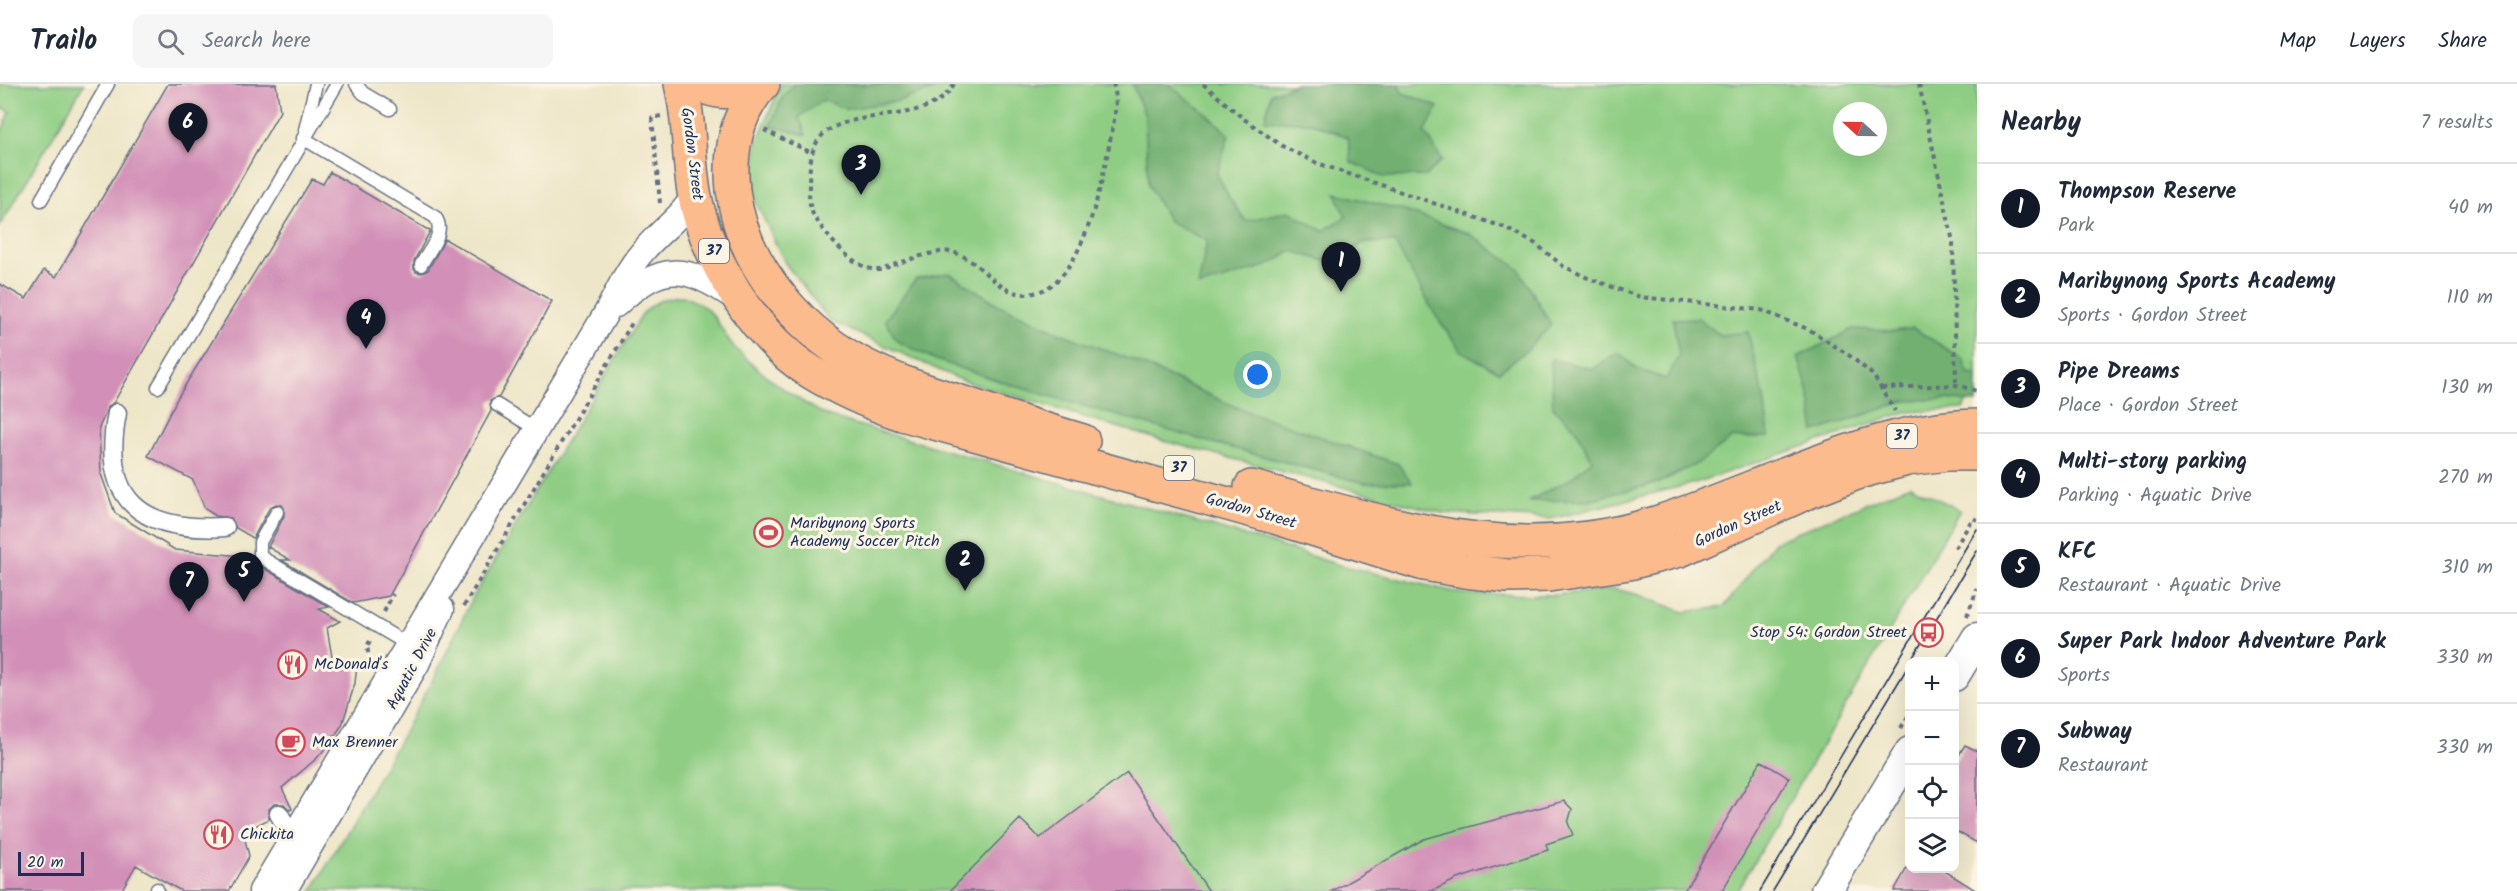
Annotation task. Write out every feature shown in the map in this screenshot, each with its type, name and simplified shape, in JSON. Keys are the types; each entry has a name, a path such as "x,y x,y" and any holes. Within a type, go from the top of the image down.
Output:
{"main road":[{"name":"Gordon Street","path":"681,84 688,112 695,194 719,266 743,303 765,330 809,371 868,402 902,414 1285,520 1424,564 1465,572 1508,576 1549,575 1629,563 1680,550 1803,494 1862,471 1907,459 1948,454 1977,454"},
{"name":"37","path":"698,84 719,92 737,92 761,84"},
{"name":"Gordon Street","path":"761,84 740,122 732,159 735,208 742,233 765,277 798,319 820,339 872,371 902,384 1060,434 1418,531 1477,540 1539,543 1587,539 1640,527 1905,435 1935,429 1977,426"},
{"path":"1640,527 1673,540 1680,550"}],"street":[{"name":"Aquatic Drive","path":"261,891 605,315 634,262 677,219 695,194"},
{"name":"Aquatic Drive","path":"605,315 635,287 650,278 665,274 698,276 743,303"},
{"path":"117,413 114,432 114,466 119,483 136,507 168,525 200,528 225,527"},
{"name":"Aquatic Drive","path":"284,891 417,664 440,615 456,566"},
{"path":"1959,668 1977,638"},
{"path":"1826,891 1905,760"},
{"path":"279,814 292,838"}],"lane":[{"path":"41,201 108,84"},
{"path":"304,139 316,84"},
{"path":"158,387 297,154 336,84"},
{"path":"356,84 363,93 390,109"},
{"path":"304,139 435,217 440,228 438,236 421,265"},
{"path":"497,405 536,429"},
{"path":"277,512 260,542 260,554 264,559 407,644"}],"path":[{"path":"954,84 948,94 921,110 843,122 821,136 812,153 811,211 841,250 860,266 879,270 901,262 950,251 965,257 1012,293 1038,292 1061,277 1077,252 1098,200 1113,128 1116,92 1113,84"},
{"path":"1203,84 1244,119 1282,146 1317,163 1503,227 1536,244 1563,266 1588,278 1640,297 1761,310 1810,330 1850,356 1873,375 1890,400 1905,435"},
{"path":"1919,84 1953,242 1956,385"},
{"path":"462,609 636,316"},
{"path":"1882,388 1956,385 1977,392"},
{"path":"1955,548 1973,518 1977,520"}],"green space":[{"path":"0,84 84,84 0,226 0,135 10,112 0,107"},
{"path":"781,84 1977,84 1977,376 1963,409 1906,412 1695,483 1551,519 1443,513 1164,441 961,380 830,321 785,263 752,194 757,142"},
{"path":"794,84 943,84 942,87 898,101 846,109 823,100 799,117 806,135 770,126 783,97"},
{"path":"1132,84 1168,84 1207,114 1229,135 1217,174 1230,199 1246,221 1289,211 1323,231 1346,217 1336,193 1402,210 1470,234 1519,269 1551,325 1527,350 1499,372 1461,351 1436,316 1394,242 1362,243 1338,265 1292,251 1269,265 1198,287 1207,241 1169,221 1148,185 1145,116"},
{"path":"1296,84 1399,84 1401,92 1438,107 1425,132 1442,160 1426,176 1384,177 1351,162 1348,137 1311,123 1265,120 1271,93"},
{"path":"949,273 999,305 1060,333 1134,361 1238,408 1398,464 1412,483 1364,483 1209,442 1011,385 936,360 897,341 885,320 916,279"},
{"path":"683,296 707,309 733,346 748,360 781,387 830,417 1339,565 1464,594 1557,595 1615,589 1639,595 1684,612 1724,607 1774,542 1910,485 1960,510 1737,891 312,891 437,672 473,597 642,314 661,300"},
{"path":"1698,318 1720,335 1748,332 1764,398 1769,437 1733,438 1698,463 1658,483 1588,500 1528,501 1570,479 1592,460 1575,428 1553,407 1551,359 1593,369 1618,352 1637,369 1666,379 1679,356 1673,319"},
{"path":"1913,328 1963,359 1968,374 1977,375 1977,403 1947,399 1904,401 1815,432 1809,393 1798,357 1853,329 1894,331"}],"building":[{"path":"168,84 276,84 280,111 114,402 108,407 99,428 101,474 115,513 175,550 253,557 260,566 329,607 319,609 340,621 327,628 333,663 357,664 355,683 342,725 329,744 317,758 282,788 292,809 290,810 284,804 274,804 269,809 269,819 243,832 249,856 229,891 181,891 136,865 121,891 0,891 0,284 26,299 44,270 56,277"},
{"path":"330,172 430,231 414,261 416,272 422,273 428,270 445,239 552,301 499,397 490,401 491,411 389,596 353,603 281,560 290,560 268,547 284,516 282,505 276,504 270,507 253,538 236,528 231,518 216,516 205,509 193,480 148,456 178,397 312,179 323,184"},
{"path":"1965,745 1977,751 1977,843 1959,833 1959,755"},
{"path":"1761,761 1789,778 1722,891 1684,891"},
{"path":"1127,773 1209,891 950,891 1020,819 1040,838"},
{"path":"1564,801 1572,809 1568,823 1573,835 1546,844 1548,850 1457,879 1432,891 1332,891 1424,839"},
{"path":"1905,872 1948,873 1977,891 1894,891"}],"tram line":[{"path":"1760,891 1977,529"},
{"path":"1913,657 1977,551"},
{"path":"1773,891 1905,671"}],"place":[{"name":"Super Park Indoor Adventure Park","path":"188,153"},
{"name":"Pipe Dreams","path":"861,195"},
{"name":"Thompson Reserve","path":"1341,292"},
{"name":"Multi-story parking","path":"366,349"},
{"name":"Maribynong Sports Academy Soccer Pitch","path":"769,532"},
{"name":"Maribynong Sports Academy","path":"965,591"},
{"name":"KFC","path":"244,602"},
{"name":"Subway","path":"189,612"},
{"name":"Stop 54: Gordon Street","path":"1928,632"},
{"name":"McDonald's","path":"293,664"},
{"name":"Max Brenner","path":"291,742"},
{"name":"Chickita","path":"219,834"}]}
